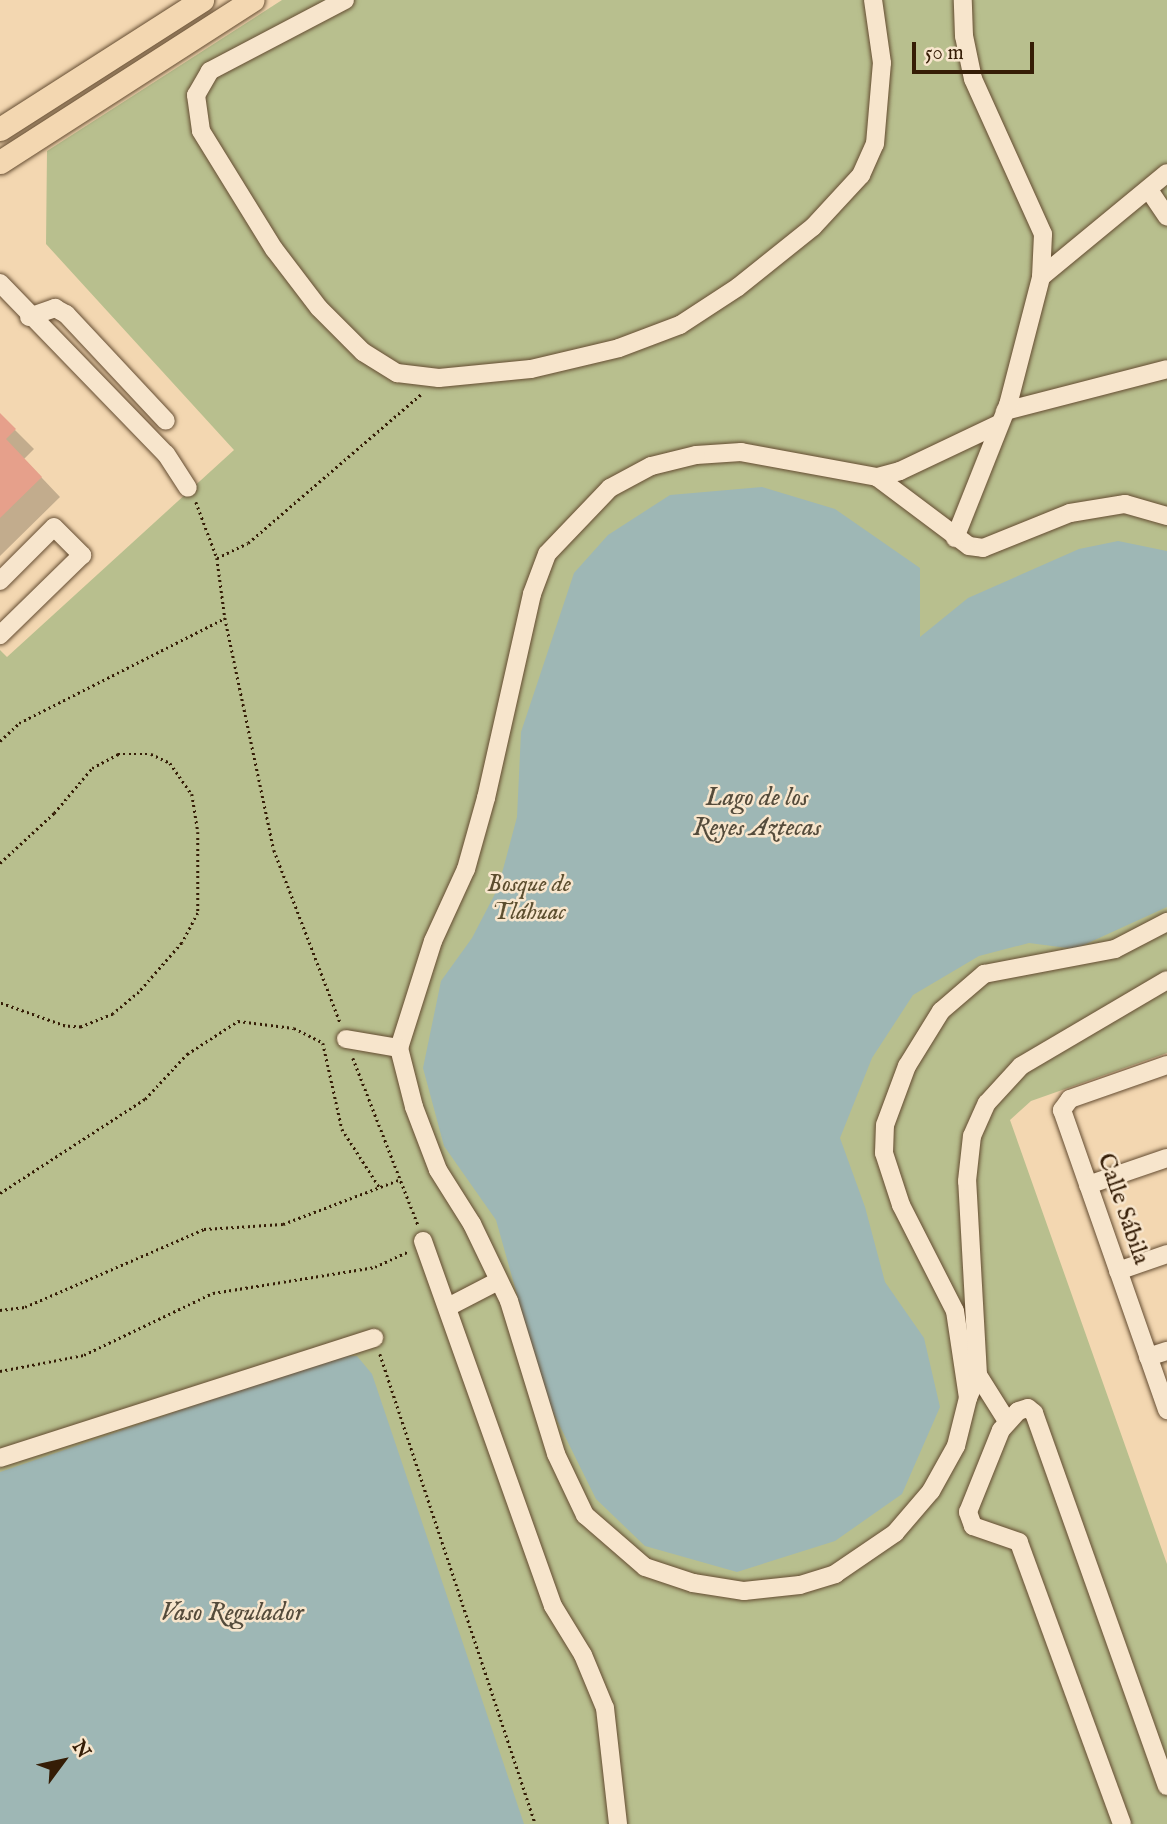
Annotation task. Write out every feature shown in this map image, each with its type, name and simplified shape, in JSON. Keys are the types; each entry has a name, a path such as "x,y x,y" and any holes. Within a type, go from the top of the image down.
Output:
{"main road":[{"path":"0,129 202,0"},
{"path":"0,162 252,0"}],"street":[{"path":"345,0 210,71 196,95 201,131 274,248 319,308 363,352 397,373 439,378 531,369 618,348 680,325 813,227 861,174 875,144 883,63 873,0"},
{"path":"955,538 1002,418 1041,276 1043,234 973,79 964,36 963,0"},
{"path":"1041,276 1167,173"},
{"path":"1149,190 1167,217"},
{"path":"0,283 29,317 166,454 188,488"},
{"path":"29,317 55,308 66,314 166,421"},
{"path":"1167,369 1002,418 900,471 877,477 741,452 696,454 651,466 610,488 573,522 547,554 532,594 480,821 466,869 433,941 399,1048 414,1108 438,1170 472,1224 509,1301 556,1454 584,1516 645,1567 693,1583 744,1591 800,1585 835,1574 895,1533 931,1491 956,1446 968,1398 978,1375 967,1181 972,1136 987,1103 1021,1066 1167,981"},
{"path":"877,477 955,538 983,548 1070,513 1125,504 1167,516"},
{"path":"0,581 54,527 82,555 0,635"},
{"path":"968,1398 955,1311 891,1182 884,1153 893,1099 930,1027 984,974 1104,952 1167,922"},
{"path":"346,1039 399,1048"},
{"name":"Calle Sábila","path":"1167,1065 1063,1104 1088,1185 1167,1410"},
{"path":"1088,1185 1167,1158"},
{"path":"423,1241 553,1606 583,1655 605,1707 618,1824"},
{"path":"1118,1271 1167,1254"},
{"path":"448,1307 498,1281"},
{"path":"0,1458 374,1338"},
{"path":"1148,1357 1167,1351"},
{"path":"978,1375 1007,1421"},
{"path":"1122,1824 1019,1542 972,1526 968,1512 1007,1421 1018,1411 1028,1408 1034,1413 1167,1786"}],"path":[{"path":"217,558 247,543 439,378"},
{"path":"0,1371 84,1355 213,1293 375,1267 423,1241 274,849 225,618 217,558 188,488"},
{"path":"0,741 19,723 225,618"},
{"path":"0,863 47,821 92,768 118,754 151,754 170,763 192,794 198,832 198,913 182,943 139,992 113,1014 81,1027 65,1026 0,1003"},
{"path":"0,1193 145,1099 187,1054 238,1021 294,1028 323,1042 342,1129 380,1188"},
{"path":"0,1310 25,1307 204,1229 283,1224 401,1179"},
{"path":"374,1338 536,1824"}],"green space":[{"name":"Bosque de Tláhuac","path":"282,0 1167,0 1167,1053 1031,1101 1010,1120 1167,1564 1167,1824 0,1824 0,650 7,657 234,450 46,244 47,151"}],"water":[{"name":"Lago de los Reyes Aztecas","path":"762,487 835,509 920,568 920,637 968,598 1079,549 1118,541 1167,551 1167,907 1075,949 1029,943 979,956 913,995 872,1058 840,1138 865,1207 885,1282 924,1338 940,1407 902,1494 835,1541 737,1572 645,1546 596,1499 546,1398 496,1220 444,1146 423,1068 441,981 472,938 498,888 517,817 521,732 574,573 608,535 670,495"},
{"name":"Vaso Regulador","path":"338,1356 357,1356 372,1374 524,1824 0,1824 0,1472"}],"building":[{"path":"0,413 16,429 6,439 42,477 0,518"}]}
